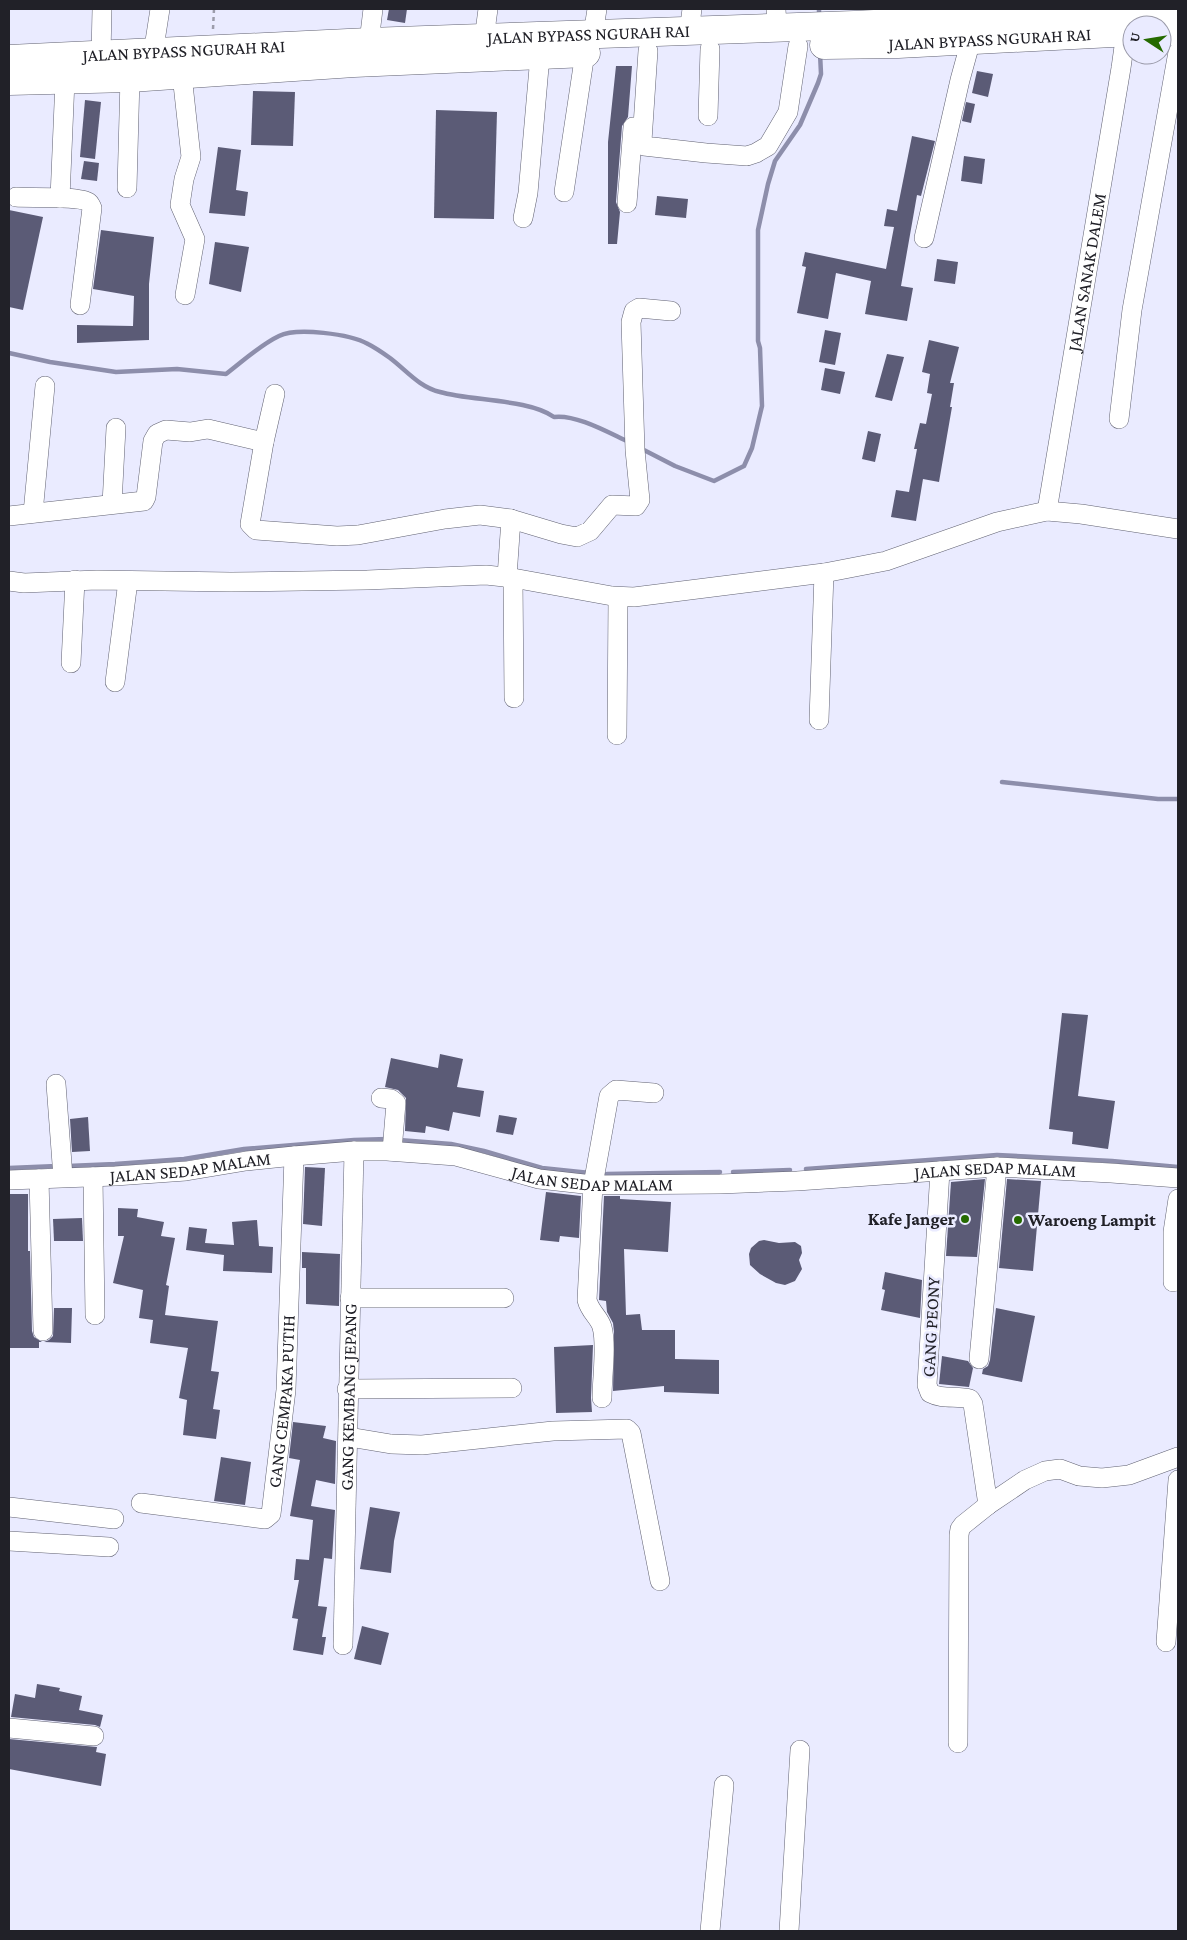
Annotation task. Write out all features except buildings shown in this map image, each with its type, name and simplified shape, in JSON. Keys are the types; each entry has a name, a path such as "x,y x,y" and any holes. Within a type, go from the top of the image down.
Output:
{"highway":[{"name":"JALAN BYPASS NGURAH RAI","path":"896,33 928,15 963,27 1028,12 1168,9"},
{"name":"JALAN BYPASS NGURAH RAI","path":"9,59 153,54 369,42 484,40 592,32 691,20 777,19 804,39"},
{"name":"JALAN BYPASS NGURAH RAI","path":"9,81 130,78 354,63 540,56 592,32 643,51 710,49 804,39 963,27 1122,32"}],"street":[{"path":"101,55 102,9"},
{"path":"153,54 160,9"},
{"path":"369,42 373,9"},
{"path":"484,40 488,9"},
{"path":"924,238 960,80 963,27"},
{"path":"564,192 592,32"},
{"path":"643,51 644,146 706,154 747,156 768,146 788,112 804,39"},
{"path":"708,116 710,49"},
{"path":"627,203 643,51"},
{"path":"1119,419 1132,310 1178,52"},
{"path":"523,218 528,193 540,56"},
{"name":"JALAN SANAK DALEM","path":"1046,511 1123,65"},
{"path":"182,75 191,157 184,179 180,205 195,239 185,295"},
{"path":"127,188 130,78"},
{"path":"60,198 65,80"},
{"path":"16,197 60,198 89,202 92,208 80,305"},
{"path":"275,394 264,442 250,524 256,530 344,536 480,515 512,519 577,537 590,530 612,505 636,506 640,500 631,322 634,311 639,308 671,311"},
{"path":"33,513 45,386"},
{"path":"112,504 116,428"},
{"path":"9,516 144,501 153,441 157,434 166,430 190,432 208,430 264,442"},
{"path":"9,582 75,580 230,582 367,580 464,575 510,578 618,597 649,596 824,573 886,561 997,522 1046,511 1081,514 1178,529"},
{"path":"512,519 510,578 514,698"},
{"path":"819,720 824,573"},
{"path":"71,663 75,580"},
{"path":"115,682 128,581"},
{"path":"617,735 618,597"},
{"path":"56,1084 63,1166"},
{"path":"602,1398 603,1336 601,1325 589,1310 587,1300 594,1175 609,1096 616,1090 654,1093"},
{"path":"381,1098 392,1099 396,1103 393,1142"},
{"name":"JALAN SEDAP MALAM","path":"9,1180 39,1179 63,1166 92,1176 186,1170 246,1161 354,1151 393,1142 456,1156 539,1180 594,1175 756,1183 997,1167 1178,1178"},
{"name":"GANG KEMBANG JEPANG","path":"343,1644 354,1151"},
{"name":"GANG CEMPAKA PUTIH","path":"140,1503 258,1518 265,1518 271,1514 286,1390 294,1156"},
{"path":"979,1359 997,1167"},
{"name":"GANG PEONY","path":"940,1171 928,1385 930,1393 938,1398 964,1397 970,1399 973,1404 988,1504"},
{"path":"92,1176 95,1315"},
{"path":"39,1179 43,1332"},
{"path":"1173,1282 1173,1232 1178,1199"},
{"path":"350,1298 504,1298"},
{"path":"348,1389 512,1388"},
{"path":"348,1437 391,1444 422,1445 553,1431 627,1429 631,1433 660,1581"},
{"path":"958,1743 960,1530 988,1504 1025,1480 1046,1470 1060,1469 1079,1476 1102,1478 1130,1475 1178,1457"},
{"path":"1166,1642 1178,1480"},
{"path":"9,1507 114,1519"},
{"path":"9,1541 110,1547"},
{"path":"9,1728 94,1736"},
{"path":"789,1931 800,1750"},
{"path":"710,1931 724,1785"}],"waterway":[{"path":"819,9 819,18"},
{"path":"640,448 675,466 714,481 744,466 752,448 762,406 760,348 758,341 758,230 775,161 800,125 818,83 821,74 820,53"},
{"path":"9,353 50,362 116,372 177,369 226,374 258,349 279,336 298,332 324,333 360,340 374,347 432,390 515,404 543,411 554,417 572,418 602,429 629,442"},
{"path":"1002,782 1158,799 1178,799"},
{"path":"68,1166 184,1159 244,1149 388,1139"},
{"path":"399,1140 451,1144 484,1151 542,1168 590,1173"},
{"path":"806,1169 997,1155 1112,1161 1178,1167"},
{"path":"9,1168 57,1166"},
{"path":"733,1172 790,1170"},
{"path":"607,1174 720,1172"}],"place":[{"name":"Kafe Janger","path":"965,1219"},
{"name":"Waroeng Lampit","path":"1018,1220"}]}
